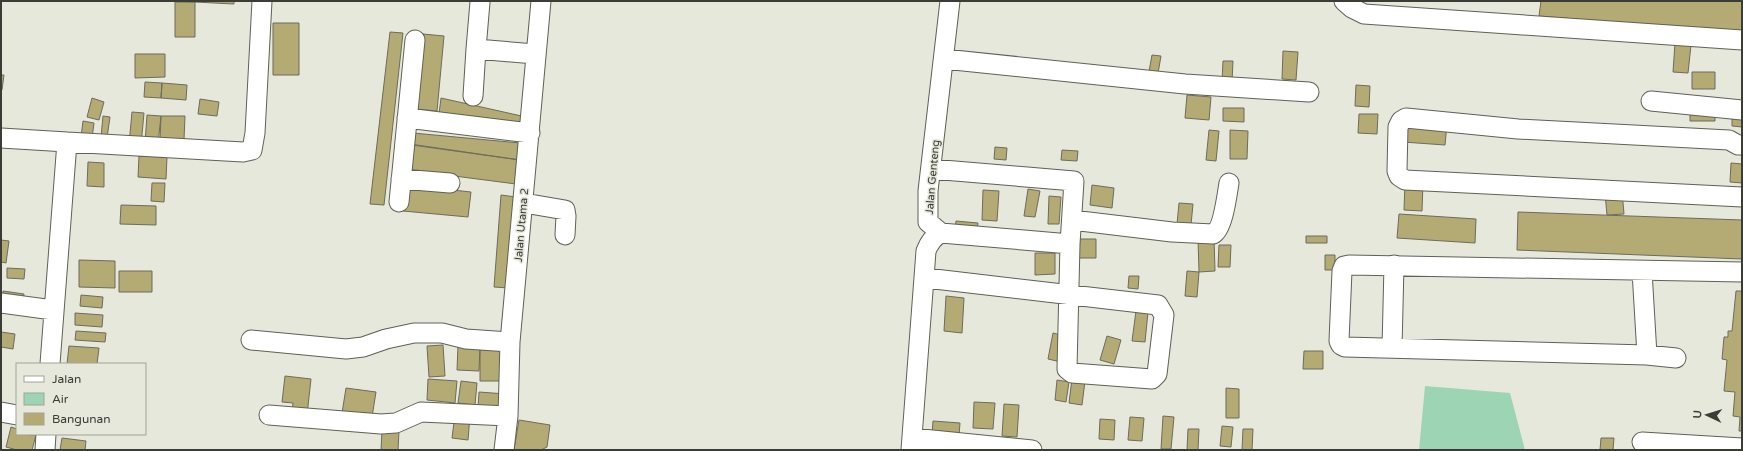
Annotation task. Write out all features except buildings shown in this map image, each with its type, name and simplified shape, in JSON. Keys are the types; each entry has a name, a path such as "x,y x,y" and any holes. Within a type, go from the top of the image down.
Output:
{"street":[{"path":"1,138 244,152 252,150 255,142 262,1"},
{"name":"Jalan Utama 2","path":"504,450 508,416 510,342 524,203 535,54 541,1"},
{"name":"Jalan Genteng","path":"941,233 931,227 928,217 931,169 950,1"},
{"path":"1344,1 1352,8 1364,14 1742,40"},
{"path":"473,96 480,2"},
{"path":"400,202 415,40"},
{"path":"476,49 535,54"},
{"path":"944,59 1185,84 1308,92"},
{"path":"1651,101 1742,110"},
{"path":"407,118 530,133"},
{"path":"1742,145 1738,145 1729,140 1518,130 1406,118 1401,121 1398,127 1397,171 1399,176 1405,180 1742,197"},
{"path":"50,363 67,142"},
{"path":"926,278 1070,296 1158,305 1164,315 1160,357 1156,377 1152,379 1068,371 1067,369 1066,348 1070,296 1070,244 1075,182 1073,180 931,169"},
{"path":"402,179 450,184"},
{"path":"1072,220 1172,232 1213,234 1217,233 1221,222 1229,183"},
{"path":"524,203 565,210 565,235"},
{"path":"1032,450 912,444 926,278 925,261 928,246 936,236 941,233 1070,244"},
{"path":"1392,348 1394,265"},
{"path":"1676,358 1647,355 1392,348 1341,345 1339,341 1342,271 1344,266 1394,265 1642,275 1742,282"},
{"path":"1642,275 1742,272"},
{"path":"1642,275 1647,355"},
{"path":"1,303 53,310"},
{"path":"251,340 303,346 346,348 363,347 386,339 414,333 442,333 466,340 510,342"},
{"path":"1,412 16,415"},
{"path":"269,415 381,424 396,423 421,412 508,416"},
{"path":"44,450 46,435"},
{"path":"1642,442 1742,448"}],"water":[{"path":"1425,386 1510,393 1525,450 1419,450"}]}
